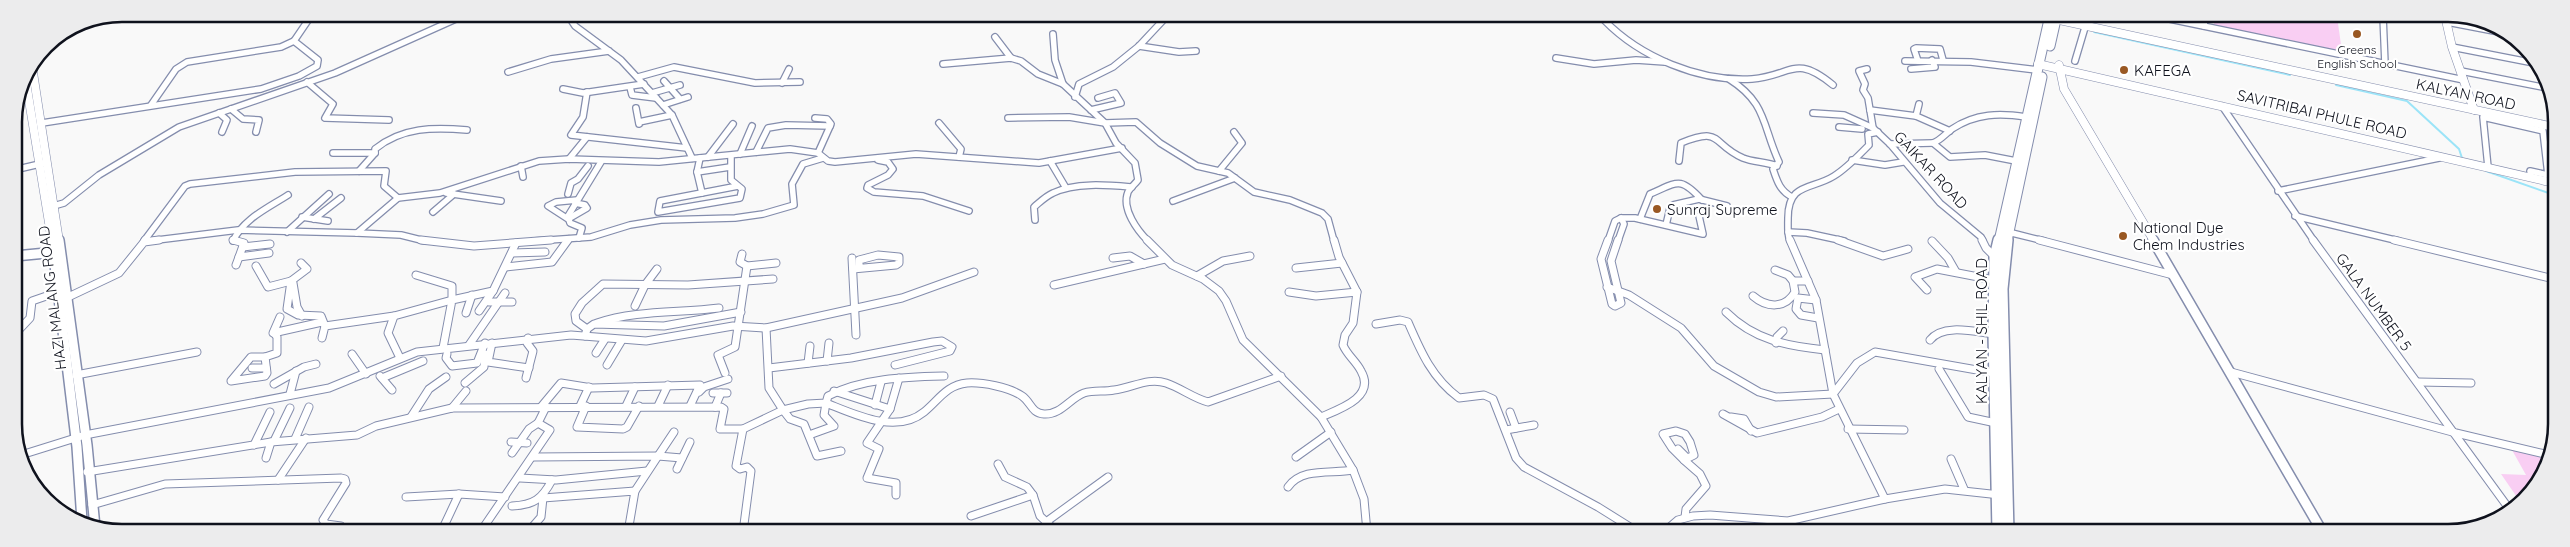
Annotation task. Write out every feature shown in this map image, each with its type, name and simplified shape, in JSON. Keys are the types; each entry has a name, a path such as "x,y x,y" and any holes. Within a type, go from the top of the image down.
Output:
{"main road":[{"name":"KALYAN - SHIL ROAD","path":"2007,524 2002,495 1996,423 1994,280 2008,232 2024,146 2051,22"},
{"path":"2447,22 2452,47 2462,72 2472,107"},
{"name":"KALYAN ROAD","path":"2082,23 2548,123"},
{"name":"KALYAN - SHIL ROAD","path":"1999,524 2002,495 2002,289 2000,258 2016,161 2024,146 2026,117 2041,65"},
{"name":"SAVITRIBAI PHULE ROAD","path":"2041,65 2059,67 2446,156 2548,181"},
{"path":"2059,67 2064,89 2231,372 2317,524"},
{"name":"HAZI MALANG ROAD","path":"34,77 42,124 44,163"},
{"name":"HAZI MALANG ROAD","path":"28,90 44,163 51,207 61,297 81,436 89,472 94,520"},
{"name":"KALYAN ROAD","path":"2541,122 2548,125"},
{"path":"23,255 56,252"},
{"name":"HAZI MALANG ROAD","path":"61,297 76,375 81,436 78,475 82,516"}],"street":[{"path":"151,105 176,69 188,62 281,47 294,41 307,22"},
{"path":"51,207 64,203 99,175 179,127 335,73 449,22"},
{"path":"572,22 638,77 672,115 692,158"},
{"path":"1076,97 1079,84 1108,71 1139,46 1161,22"},
{"path":"1606,22 1630,43 1687,69 1728,79 1751,79 1796,68 1807,68 1815,70 1833,85"},
{"path":"2184,22 2464,80"},
{"path":"2204,22 2204,26"},
{"path":"2383,22 2384,64"},
{"path":"2075,61 2082,23"},
{"path":"1052,34 1055,60 1063,84"},
{"path":"995,36 1011,58"},
{"path":"42,124 151,105 261,89 317,66 318,60 310,52 296,46 294,41"},
{"path":"1139,46 1179,52 1196,51"},
{"path":"2452,47 2527,62"},
{"path":"1918,60 1914,49 1916,48 1940,50 1943,60"},
{"path":"508,72 551,59 610,52"},
{"path":"943,64 1011,58 1021,61 1038,74 1063,84 1105,123 1113,139 1137,165 1138,180 1128,192 1126,208 1138,231 1164,259 1197,276 1219,291 1226,301 1243,340 1321,417 1353,470 1364,499 1366,524"},
{"path":"1556,58 1594,64 1636,60 1674,64"},
{"path":"1910,69 1935,67 1932,60"},
{"path":"1905,61 1943,60 2041,65"},
{"path":"638,77 674,67 755,83 782,84 800,82"},
{"path":"782,84 789,69"},
{"path":"1867,69 1859,71 1865,84 1863,90 1868,98 1876,130"},
{"path":"2462,72 2541,87"},
{"path":"1728,79 1742,88 1759,105 1778,164"},
{"path":"664,81 680,99"},
{"path":"307,82 334,104 325,118 389,120"},
{"path":"564,89 574,93 644,84"},
{"path":"652,93 680,85"},
{"path":"630,87 632,95 656,98"},
{"path":"587,92 583,117 571,135 687,148"},
{"path":"1091,110 1121,103 1116,93 1098,98"},
{"path":"662,105 688,96"},
{"path":"1916,116 1919,104"},
{"name":"GALA NUMBER 5","path":"2222,106 2295,216 2456,433 2506,505"},
{"path":"636,108 639,123 672,115"},
{"path":"231,109 242,119 259,120 256,132"},
{"path":"1870,110 1916,116 1950,131"},
{"path":"1813,113 1839,112 1856,117 1876,130"},
{"path":"219,113 227,120 222,132"},
{"path":"1890,144 1932,143 1943,140 1950,131 1992,114 2001,113 2026,117"},
{"path":"1008,118 1069,117 1105,123 1140,123 1160,143 1197,166 1219,171 1235,178 1262,195 1290,200 1322,213 1328,219 1342,263 1357,292 1353,323 1345,335 1343,345 1362,372 1367,388 1353,402 1321,417"},
{"path":"2488,166 2483,117 2543,131 2548,174 2530,171 2531,177"},
{"path":"144,242 238,230 341,235 357,233 401,234 428,242 454,246 579,238 601,235 630,225 661,220 735,218 762,214 790,206 794,203 792,184 803,164 820,155 831,122 826,119 815,118"},
{"path":"939,123 960,149 959,157"},
{"path":"1857,123 1868,134"},
{"path":"708,157 733,124"},
{"path":"756,152 768,128 786,125 830,126"},
{"path":"740,154 752,126"},
{"path":"1840,127 1862,129"},
{"path":"360,171 375,154 375,149 386,139 416,130 467,130"},
{"name":"GAIKAR ROAD","path":"1792,198 1802,189 1826,181 1841,172 1869,145 1868,134 1876,130 1947,210 1978,234 2000,258"},
{"path":"1219,171 1242,143 1234,132"},
{"path":"1679,161 1681,143 1709,135 1717,137 1734,153 1743,158 1778,164"},
{"path":"569,159 587,137"},
{"path":"1932,143 1950,157 1985,155 2016,161"},
{"path":"440,193 539,161 569,159 601,162 659,162 790,149 820,155 828,161 841,162 916,154 1029,162 1050,161 1122,148"},
{"path":"332,153 375,154"},
{"path":"2278,191 2446,156"},
{"path":"731,157 731,180 738,186 742,191 740,198 658,212 659,201 738,186"},
{"path":"700,158 697,172 702,193"},
{"path":"872,158 888,162 893,168 888,176 874,180 868,185 867,188 874,192 923,196 969,211"},
{"path":"1852,160 1879,164 1903,162"},
{"path":"1050,161 1066,188"},
{"path":"568,219 576,201 601,162"},
{"path":"23,168 44,163"},
{"path":"1778,164 1772,169 1777,183 1782,192 1792,198 1788,210 1788,237 1816,300 1833,394 1848,429 1885,499"},
{"path":"521,166 523,177"},
{"path":"568,194 571,183 579,178 588,166"},
{"path":"697,172 730,167"},
{"path":"22,327 27,323 32,301 61,297 119,273 187,185 295,172 387,171 383,179 384,186 398,198"},
{"path":"579,178 590,178"},
{"path":"1173,201 1214,184 1235,178"},
{"path":"1640,219 1650,194 1676,183 1688,184 1702,200"},
{"path":"1035,220 1036,205 1052,193 1066,188 1113,185 1132,187"},
{"path":"287,232 329,194"},
{"path":"357,233 398,198 410,194 454,194 501,201"},
{"path":"433,212 454,194"},
{"path":"236,265 243,248 243,242 232,241 238,230 252,218 288,195"},
{"path":"314,219 342,198"},
{"path":"1666,225 1671,206 1690,200 1702,200 1727,206"},
{"path":"568,219 587,208 585,205 576,201 556,202 548,206 568,219 570,223 582,228 579,238"},
{"path":"1618,220 1640,219 1703,234 1699,216"},
{"path":"2295,216 2548,278"},
{"path":"302,217 328,221"},
{"path":"1618,220 1624,224 1612,256 1611,264 1620,305 1612,304 1602,264 1602,254 1618,220"},
{"path":"1788,232 1807,233 1851,243 1883,256 1908,249"},
{"path":"2008,232 2175,276"},
{"path":"506,267 552,262 569,239"},
{"path":"1932,241 1948,258 1956,272"},
{"path":"479,311 493,291 516,243"},
{"path":"243,248 270,244"},
{"path":"512,254 545,252"},
{"path":"239,257 269,253"},
{"path":"742,254 740,262 747,266 776,263"},
{"path":"1602,254 1612,256"},
{"path":"856,269 896,265 899,264 899,257 882,255 858,260 856,269 856,335"},
{"path":"1113,258 1130,256 1144,264"},
{"path":"1197,276 1223,261 1250,256"},
{"path":"852,258 856,269"},
{"path":"1054,285 1164,259"},
{"path":"256,266 268,286 273,287 292,282 305,272 307,269 301,263"},
{"path":"1296,268 1342,263"},
{"path":"1602,264 1611,264"},
{"path":"691,406 702,389 726,376 718,355 735,348 747,266"},
{"path":"635,306 645,285 656,269"},
{"path":"1927,290 1915,277 1937,269 1994,280"},
{"path":"1753,296 1764,304 1783,304 1790,301 1795,292 1793,281 1788,275 1775,270"},
{"path":"773,279 688,285 607,283 596,288 582,303 575,314 576,321 605,339 622,340 655,340 733,326 766,328 902,298 974,272"},
{"path":"416,275 452,286 445,351 446,358 452,366 476,364 488,343"},
{"path":"1793,281 1808,281"},
{"path":"292,282 297,307 302,316"},
{"path":"292,282 287,309 292,314 321,316 323,324 322,338"},
{"path":"1607,287 1629,294 1681,328 1714,366 1759,392 1776,396 1833,394"},
{"path":"274,333 323,324 394,316 493,291"},
{"path":"1289,292 1316,296 1357,292"},
{"path":"469,346 505,293"},
{"path":"466,313 472,295"},
{"path":"1816,300 1798,298 1796,309 1801,315 1818,318"},
{"path":"489,302 512,302"},
{"path":"589,330 618,316 682,313 719,308"},
{"path":"27,453 81,436 328,388 417,352 445,351 488,343 589,330 664,326 741,312"},
{"path":"1726,312 1748,332 1776,343 1825,350"},
{"path":"265,357 267,374 263,377 231,380 250,358 265,357 278,351 278,338 272,330 280,316"},
{"path":"394,316 388,333 400,358"},
{"path":"1376,324 1400,320 1408,322 1426,364 1442,387 1459,398 1484,394 1493,399 1516,458 1524,467 1625,524"},
{"path":"22,324 27,323"},
{"path":"766,328 769,388 790,419 804,424 816,456 842,452"},
{"path":"1930,340 1933,336 1950,330 1994,334"},
{"path":"1776,343 1777,337 1783,331"},
{"path":"526,378 533,351 527,343 528,338"},
{"path":"596,353 605,339"},
{"path":"607,365 622,340"},
{"path":"769,368 827,361 933,342 942,341 952,347 950,351 894,366"},
{"path":"488,343 488,362 529,368"},
{"path":"452,408 465,387 484,367 483,363 488,343"},
{"path":"827,361 830,343"},
{"path":"808,364 810,346"},
{"path":"76,375 198,352"},
{"path":"382,378 424,363 417,352"},
{"path":"1833,394 1857,363 1875,352 1994,372"},
{"path":"352,354 366,374"},
{"path":"274,384 296,371 316,364"},
{"path":"252,368 266,368"},
{"path":"1939,369 1952,386 1964,413 1969,418 1996,423"},
{"path":"374,370 392,390"},
{"path":"290,394 296,371"},
{"path":"2231,372 2456,433 2543,454"},
{"path":"808,435 834,426 824,415 828,396 834,391 899,378 944,376"},
{"path":"78,475 273,442 357,435 372,427 452,408 715,406 724,409 720,429 743,429 783,410 808,404 826,403 874,422 917,417 943,391 967,383 1021,395 1034,412 1044,414 1064,409 1075,398 1094,390 1112,391 1154,381 1168,383 1198,400 1208,402 1281,376"},
{"path":"411,417 425,392 432,384 446,378"},
{"path":"896,495 896,483 870,479 867,476 879,449 867,443 890,409 899,378"},
{"path":"875,404 881,382"},
{"path":"2418,382 2471,383"},
{"path":"512,453 529,429 538,423 544,407 559,384 589,387 700,385 691,406"},
{"path":"658,406 668,385"},
{"path":"589,387 577,427 623,429 628,427 639,406"},
{"path":"626,406 635,387"},
{"path":"834,391 890,409"},
{"path":"712,393 724,393 715,406"},
{"path":"295,439 308,407"},
{"path":"266,458 290,408"},
{"path":"1725,415 1751,431 1762,433 1822,417 1839,409"},
{"path":"254,445 270,412"},
{"path":"1510,412 1514,425"},
{"path":"486,524 520,478 550,430 538,423"},
{"path":"1504,427 1534,425"},
{"path":"743,429 736,466 750,468 751,470 744,524"},
{"path":"1848,429 1904,430"},
{"path":"630,524 636,491 674,432"},
{"path":"1296,456 1309,449 1316,438 1331,432"},
{"path":"278,480 306,438"},
{"path":"677,469 690,442"},
{"path":"1678,449 1706,481 1706,486 1686,509 1685,517"},
{"path":"534,457 658,456 682,458"},
{"path":"1950,459 1964,489"},
{"path":"998,464 1005,477 1027,487 1033,495 1040,516 1046,522 1108,477"},
{"path":"1288,487 1291,480 1299,475 1340,473 1353,470"},
{"path":"520,478 552,480 648,471"},
{"path":"92,505 165,484 346,479 346,483 323,520 326,524"},
{"path":"537,524 544,509 543,498 552,480"},
{"path":"1673,524 1685,517 1710,515 1788,521 1931,490 1964,489 2002,495"},
{"path":"512,506 525,507 543,498 636,491"},
{"path":"406,497 459,494 505,497"},
{"path":"445,524 459,494"},
{"path":"972,516 1033,495"}],"shaded area":[{"path":"2214,22 2338,22 2342,52 2214,26"},
{"path":"2512,450 2542,457 2531,480 2516,496 2501,474 2526,475"}],"waterway":[{"path":"2094,32 2290,75"},
{"path":"2336,85 2407,101 2459,149 2462,158"},
{"path":"2486,171 2548,193"}],"place":[{"name":"Greens English School","path":"2357,34"},
{"name":"KAFEGA","path":"2124,70"},
{"name":"Sunraj Supreme","path":"1657,209"},
{"name":"National Dye Chem Industries","path":"2123,236"}]}
